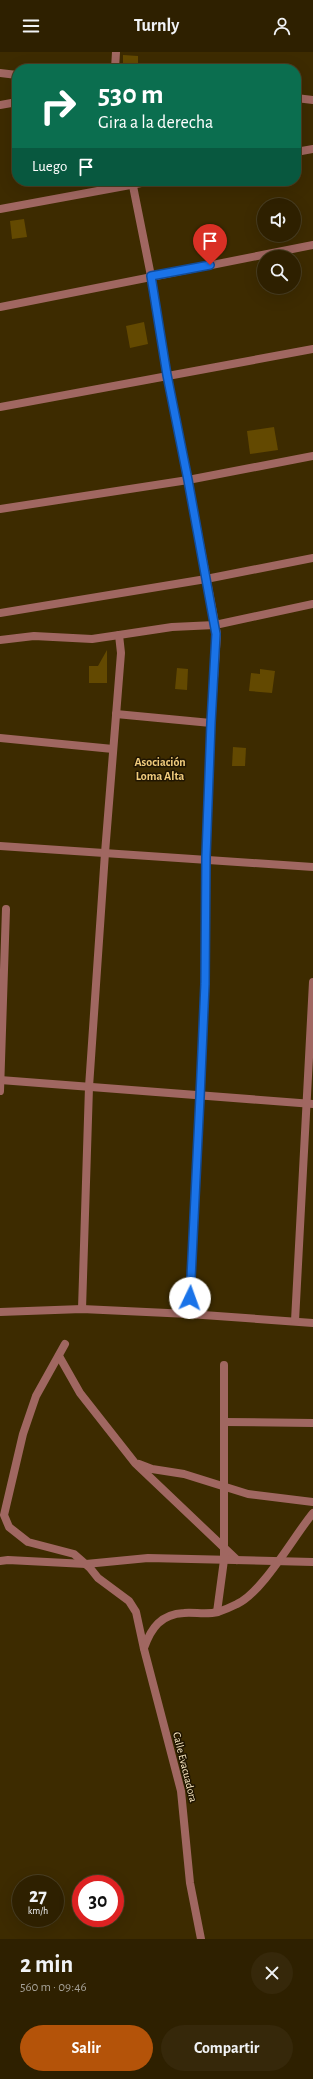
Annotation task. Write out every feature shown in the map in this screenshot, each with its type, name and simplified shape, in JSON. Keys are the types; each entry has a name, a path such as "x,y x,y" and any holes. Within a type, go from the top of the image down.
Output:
{"street":[{"path":"115,64 116,52"},
{"path":"0,73 12,74"},
{"path":"301,99 313,100"},
{"path":"0,105 12,103"},
{"path":"301,151 313,149"},
{"path":"0,209 118,186"},
{"path":"134,186 151,276 167,375 216,634 206,860 205,984 189,1314"},
{"path":"0,307 151,276 313,246"},
{"path":"0,407 313,349"},
{"path":"0,510 188,480 313,456"},
{"path":"0,614 206,579 313,558"},
{"path":"0,640 34,636 92,638 172,626 215,625 313,604"},
{"path":"82,1309 89,1087 105,853 121,653 119,635"},
{"path":"116,714 211,723"},
{"path":"0,738 113,748"},
{"path":"0,846 313,867"},
{"path":"0,1091 6,909"},
{"path":"295,1321 310,1104 313,982"},
{"path":"0,1080 200,1097 310,1104"},
{"path":"0,1312 82,1309 189,1314 313,1323"},
{"name":"Calle Evacuadora","path":"65,1344 36,1396 23,1434 4,1515 9,1527 28,1542 74,1554 86,1564 98,1578 129,1600 136,1612 144,1649 181,1791 190,1883 201,1939"},
{"path":"59,1356 80,1393 135,1463 237,1560"},
{"path":"217,1612 224,1560 224,1365"},
{"path":"224,1422 313,1423"},
{"path":"135,1463 152,1469 184,1474 248,1494 313,1502"},
{"path":"144,1649 150,1631 171,1615 184,1612 217,1612 239,1603 253,1593 313,1513"},
{"path":"0,1561 8,1560 86,1564 148,1558 313,1562"}],"building":[{"path":"123,55 138,56 138,64 123,64"},
{"path":"24,219 27,237 12,239 10,221"},
{"path":"144,322 148,344 130,348 126,326"},
{"path":"274,427 278,450 250,454 247,431"},
{"path":"107,650 107,683 89,683 89,666 98,666"},
{"path":"177,668 188,669 187,690 175,689"},
{"path":"260,669 275,671 272,693 249,691 251,673 260,674"},
{"path":"233,747 246,748 245,766 232,766"}],"district":[{"name":"Asociación Loma Alta","path":"160,769"}],"route":[{"path":"190,1298 205,984 206,856 216,634 167,375 151,276 210,265"}]}
